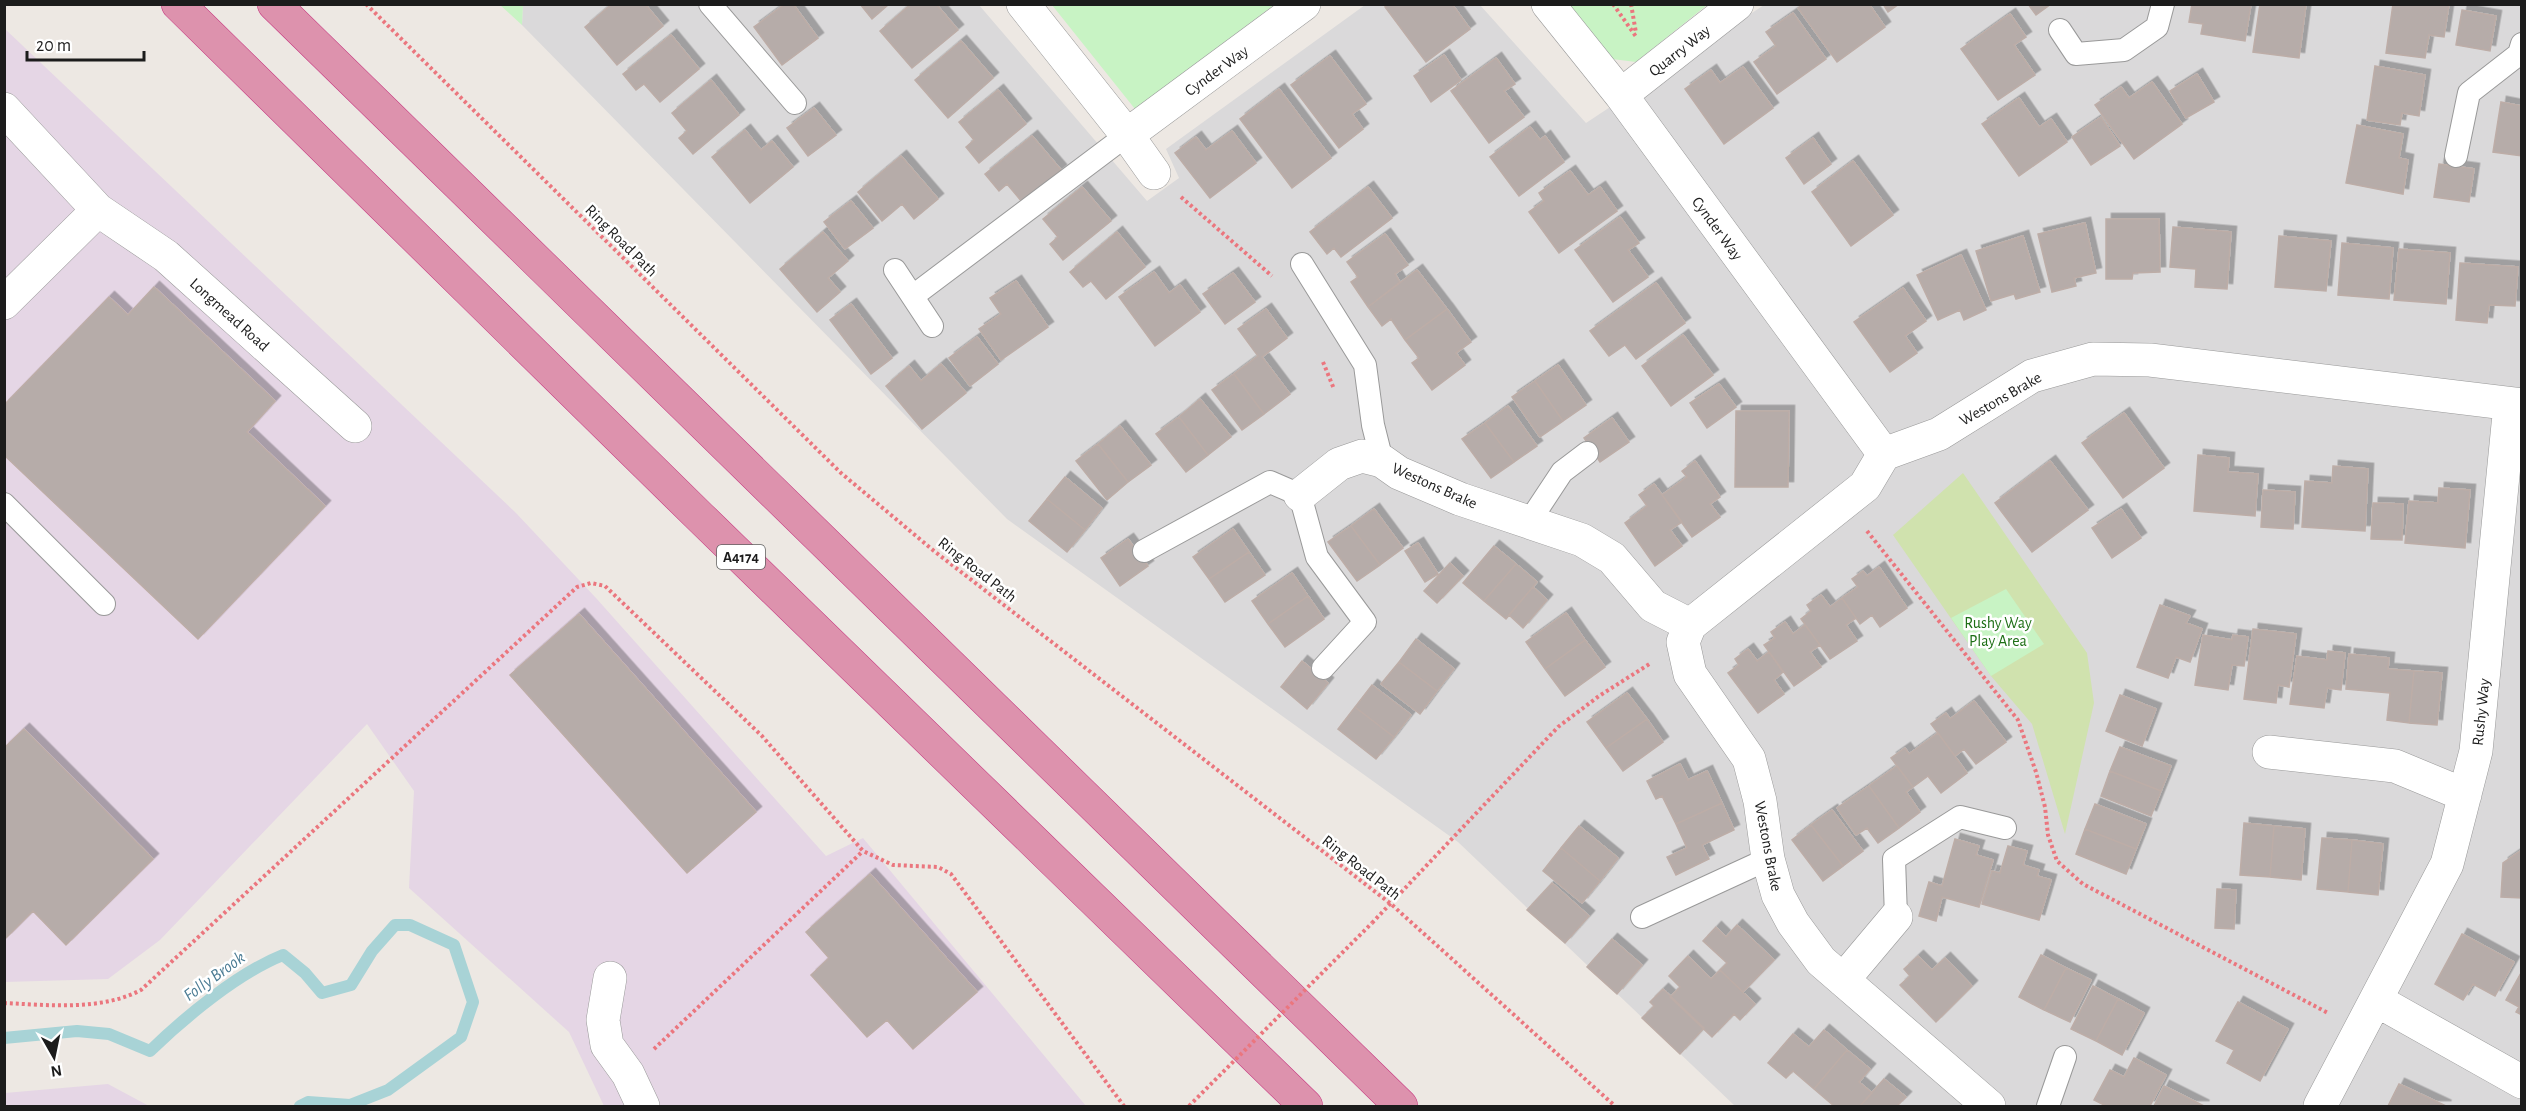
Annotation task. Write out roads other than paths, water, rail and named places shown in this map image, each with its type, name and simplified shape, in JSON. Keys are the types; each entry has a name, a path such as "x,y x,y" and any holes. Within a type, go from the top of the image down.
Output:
{"highway":[{"name":"A4174","path":"178,4 708,526 1306,1107"},
{"path":"274,4 1401,1107"}],"street":[{"path":"1023,4 1127,135 1154,173"},
{"name":"Cynder Way","path":"1127,135 1304,4"},
{"name":"Cynder Way","path":"1548,4 1621,95 1884,454"},
{"name":"Quarry Way","path":"1621,95 1737,4"},
{"name":"Longmead Road","path":"4,109 98,210 166,256 355,426"},
{"path":"4,303 98,210"},
{"name":"Westons Brake","path":"1884,454 1939,434 2032,376 2093,359 2150,360 2516,404"},
{"name":"Rushy Way","path":"2319,1107 2447,864 2476,751 2516,404"},
{"path":"1687,634 1865,486 1884,454"},
{"name":"Westons Brake","path":"1300,495 1339,464 1362,456 1382,461 1398,473 1460,499 1582,540 1612,558 1653,606 1687,634 1690,674 1749,759 1760,801 1768,859 1778,895 1793,923 1821,962 1989,1107"},
{"path":"2269,752 2396,766 2465,795"},
{"path":"1843,980 1896,917"},
{"path":"610,978 603,1020 607,1045 628,1074 643,1107"},
{"path":"2376,1000 2522,1082"}],"lane":[{"path":"710,4 795,103"},
{"path":"2060,30 2076,54 2124,50 2157,27 2163,4"},
{"path":"2456,156 2469,93 2519,54 2522,44"},
{"path":"913,296 1127,135"},
{"path":"1302,264 1365,364 1373,425 1382,461"},
{"path":"895,270 933,326"},
{"path":"1529,522 1562,472 1587,453"},
{"path":"1144,550 1270,482 1300,495 1317,557 1365,622 1323,669"},
{"path":"4,504 104,604"},
{"path":"1896,917 1894,859 1960,817 2004,828"},
{"path":"1642,917 1768,859"},
{"path":"2048,1107 2065,1057"}],"waterway":[{"name":"Folly Brook","path":"4,1038 77,1031 109,1034 150,1051 179,1024 230,984 283,955 305,973 322,993 351,985 372,951 395,925 410,925 454,945 473,1002 461,1037 388,1090 350,1105 308,1102 300,1106"}],"park label":[{"name":"Rushy Way Play Area","path":"1998,631"}]}
